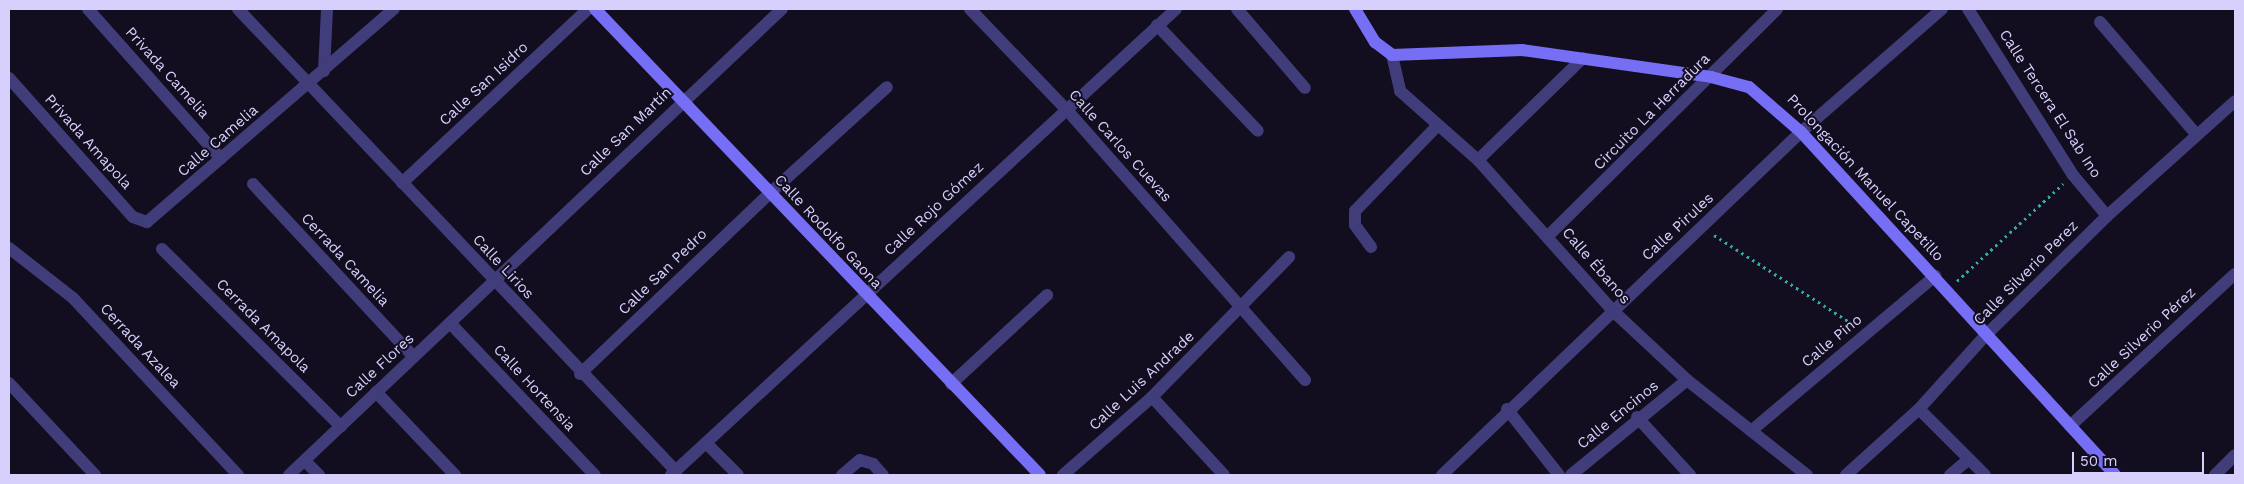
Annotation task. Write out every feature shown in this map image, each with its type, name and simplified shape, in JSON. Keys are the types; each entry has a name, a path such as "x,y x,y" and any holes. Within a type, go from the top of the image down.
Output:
{"street":[{"name":"Privada Camelia","path":"88,9 221,159"},
{"name":"Calle Lirios","path":"238,9 674,473"},
{"path":"324,71 327,9"},
{"name":"Calle Camelia","path":"148,222 394,9"},
{"name":"Calle San Isidro","path":"402,183 588,9"},
{"name":"Calle Rodolfo Gaona","path":"595,9 865,295 1040,475"},
{"name":"Calle San Martín","path":"494,281 682,101 782,9"},
{"name":"Calle Carlos Cuevas","path":"970,9 1066,110 1305,380"},
{"name":"Calle Rojo Gómez","path":"674,473 1176,9"},
{"path":"1237,9 1305,88"},
{"path":"1355,9 1376,42 1392,55"},
{"name":"Circuito La Herradura","path":"1548,236 1711,77 1777,9"},
{"name":"Calle Pirules","path":"1442,475 1507,409 1801,132 1942,9"},
{"name":"Calle Tercera El Sab Ino","path":"1968,9 2072,175 2108,216"},
{"path":"2100,22 2196,134"},
{"path":"1157,25 1258,132"},
{"name":"Prolongación Manuel Capetillo","path":"1392,55 1522,50 1711,77 1749,87 1801,132 1948,290 1985,336 2115,475"},
{"name":"Calle Ébanos","path":"1392,55 1400,91 1437,126 1478,160 1548,236 1612,310 1687,380 1807,475"},
{"path":"1478,160 1583,58"},
{"name":"Privada Amapola","path":"9,78 133,217 148,222"},
{"name":"Calle San Pedro","path":"580,374 769,194 887,87"},
{"name":"Calle Silverio Perez","path":"1846,475 1919,409 1985,336 2108,216 2196,134 2235,101"},
{"path":"1372,247 1354,225 1356,211 1437,126"},
{"name":"Cerrada Camelia","path":"252,184 414,357"},
{"name":"Cerrada Azalea","path":"9,248 72,298 238,475"},
{"name":"Cerrada Amapola","path":"162,249 341,427"},
{"name":"Calle Luis Andrade","path":"1063,475 1152,397 1242,308 1289,257"},
{"name":"Calle Silverio Pérez","path":"2070,426 2235,274"},
{"name":"Calle Pino","path":"1751,431 1935,276"},
{"name":"Calle Flores","path":"289,475 494,281"},
{"path":"951,384 1047,295"},
{"name":"Calle Hortensia","path":"450,322 595,475"},
{"name":"Calle Encinos","path":"1571,475 1637,417 1687,380"},
{"path":"9,383 95,475"},
{"path":"376,392 455,475"},
{"path":"1152,397 1224,475"},
{"path":"1507,409 1559,475"},
{"path":"1919,409 1985,475"},
{"path":"1637,417 1690,475"},
{"path":"706,443 738,475"},
{"path":"2215,475 2235,455"},
{"path":"1950,475 1969,459"},
{"path":"842,475 860,460 873,464 883,475"},
{"path":"305,461 319,475"}],"path":[{"path":"1948,290 2072,175"},
{"path":"1702,227 1867,334"}]}
